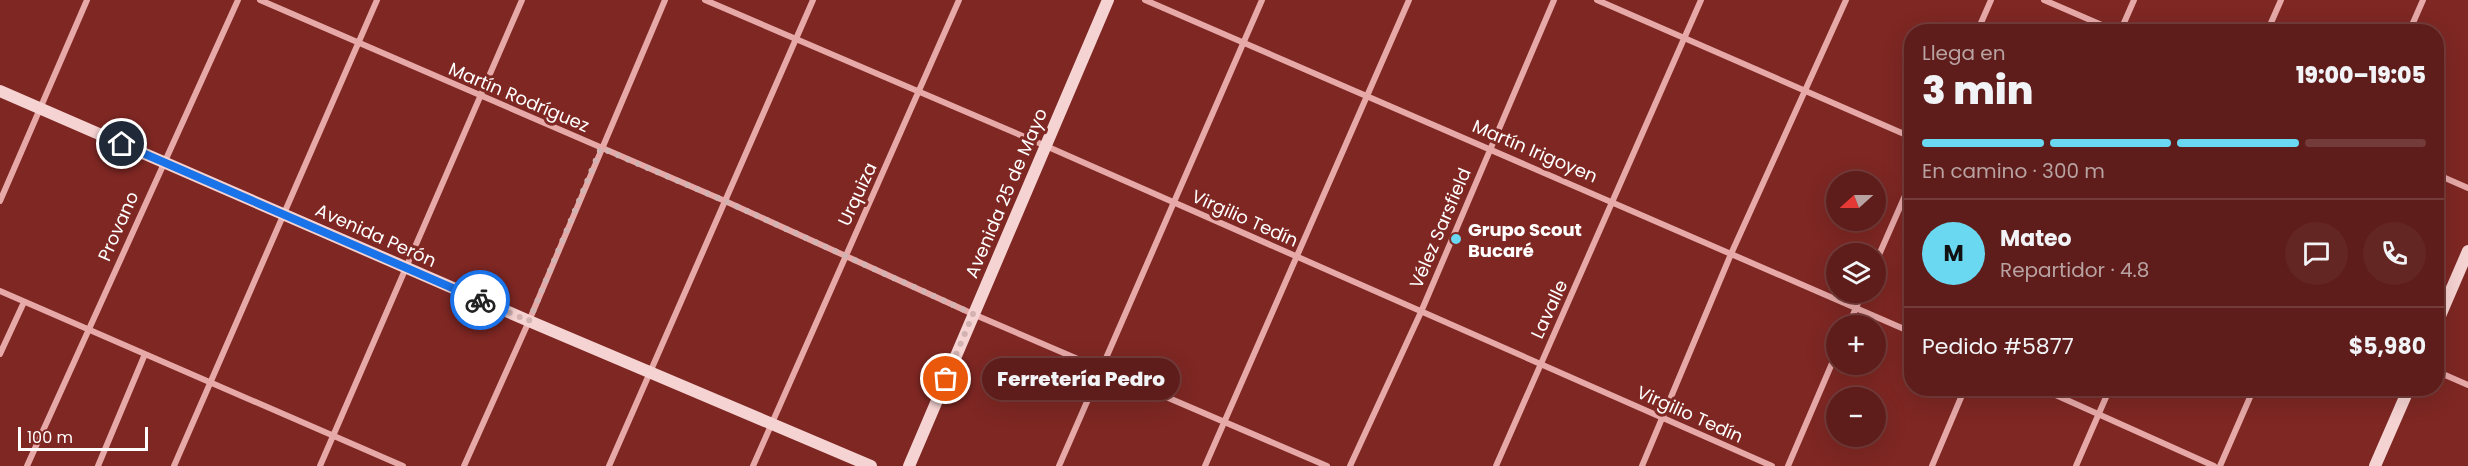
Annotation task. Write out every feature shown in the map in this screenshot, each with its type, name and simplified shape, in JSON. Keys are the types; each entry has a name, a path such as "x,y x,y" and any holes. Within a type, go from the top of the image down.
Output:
{"main road":[{"name":"Avenida 25 de Mayo","path":"909,466 1108,0"},
{"name":"Avenida Perón","path":"0,92 650,374 871,466"},
{"path":"2444,306 2468,251"},
{"path":"2375,466 2406,396"}],"street":[{"path":"0,201 87,0"},
{"name":"Provano","path":"27,466 162,162 238,0"},
{"name":"Martín Rodríguez","path":"260,0 725,201 973,314 1225,420 1327,466"},
{"path":"184,466 175,464 286,215 377,0"},
{"path":"320,466 522,0"},
{"path":"464,466 529,321 665,0"},
{"name":"Virgilio Tedín","path":"705,0 1046,146 1772,466"},
{"path":"609,466 813,0"},
{"name":"Urquiza","path":"753,466 845,255 920,94 959,0"},
{"name":"Martín Irigoyen","path":"1145,0 1614,201 1904,329"},
{"path":"1059,466 1262,0"},
{"path":"1205,466 1409,0"},
{"name":"Vélez Sarsfield","path":"1350,466 1421,312 1554,0"},
{"path":"1597,0 1904,134"},
{"name":"Lavalle","path":"1496,466 1701,0"},
{"path":"1642,466 1731,254 1807,92 1846,0"},
{"path":"1980,24 1991,0"},
{"path":"2044,0 2100,24"},
{"path":"2123,24 2134,0"},
{"path":"2270,24 2281,0"},
{"path":"2412,24 2423,0"},
{"path":"2444,178 2468,188"},
{"path":"1884,243 1904,198"},
{"path":"0,291 403,466"},
{"path":"0,354 24,302"},
{"path":"1853,315 1858,303"},
{"path":"98,466 145,354"},
{"path":"2444,374 2468,385"},
{"path":"1788,466 1827,375"},
{"path":"1932,466 1962,396"},
{"path":"2057,396 2214,466"},
{"path":"2076,466 2106,396"},
{"path":"2220,466 2251,396"}],"way so far":[{"path":"480,300 529,321 601,148 725,201 973,314 946,379"}],"place":[{"name":"Grupo Scout Bucaré","path":"1456,239"},
{"name":"Ferretería Pedro","path":"946,379"}],"route":[{"path":"122,144 480,300"}]}
